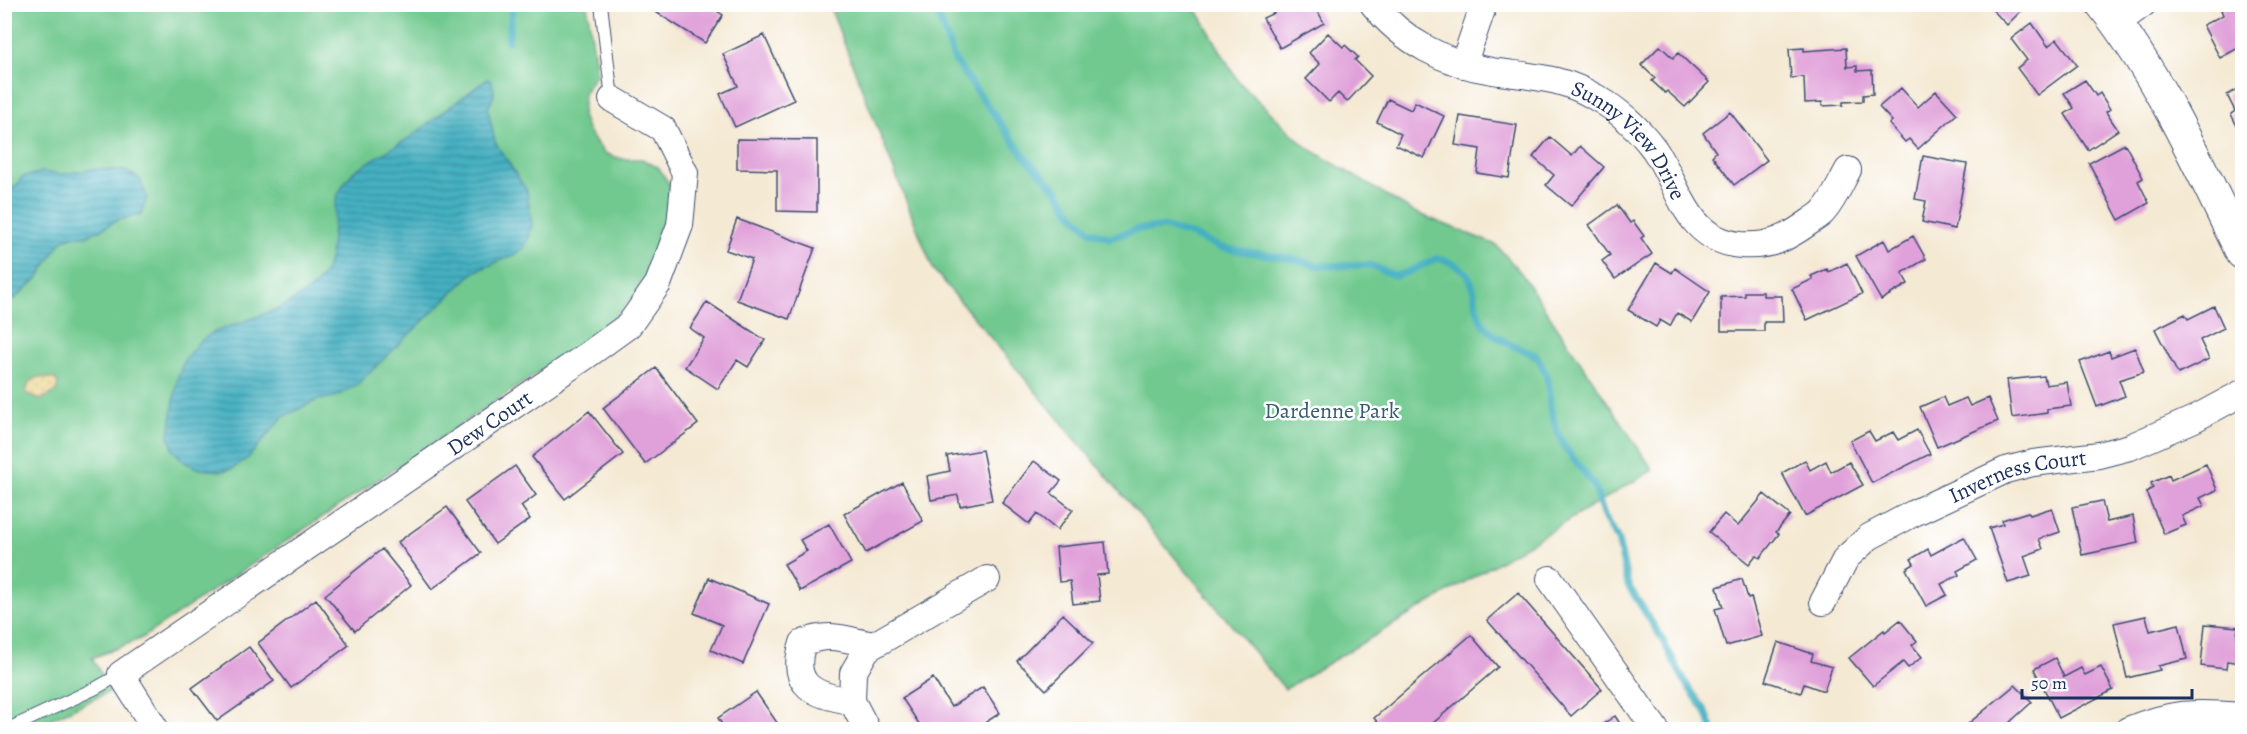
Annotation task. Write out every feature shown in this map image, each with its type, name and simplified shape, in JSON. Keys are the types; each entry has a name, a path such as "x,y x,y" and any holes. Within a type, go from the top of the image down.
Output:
{"street":[{"name":"Sunny View Drive","path":"1373,4 1385,21 1431,52 1463,65 1546,77 1569,84 1618,113 1654,150 1683,206 1707,233 1719,240 1740,245 1779,242 1822,213 1848,170"},
{"path":"1463,65 1484,4"},
{"path":"2143,4 2110,14 2162,95 2242,253"},
{"name":"Dew Court","path":"121,674 580,361 629,325 658,284 680,225 685,173 663,129 612,99"},
{"name":"Inverness Court","path":"1823,602 1846,558 1869,537 1914,513 2006,470 2033,463 2098,455 2130,447 2194,419 2242,393"},
{"path":"867,729 852,701 853,673 867,649 987,579"},
{"path":"1550,579 1656,729"},
{"path":"852,701 817,693 800,676 797,660 803,643 818,636 834,636 873,645"},
{"path":"121,674 156,729"},
{"path":"2128,729 2175,714 2200,712 2242,716"}],"lane":[{"path":"601,4 612,99"},
{"path":"6,729 96,688 121,674"}],"green space":[{"path":"4,5 587,5 597,73 584,92 582,116 589,133 604,153 622,159 642,159 659,168 671,187 667,226 654,263 634,297 602,330 140,639 92,658 111,691 27,730 4,729"},
{"name":"Dardenne Park","path":"829,5 1194,5 1238,81 1305,146 1412,211 1496,245 1521,273 1653,470 1285,689 933,269"}],"sand":[{"path":"39,377 55,379 58,383 56,392 40,400 26,393 29,382"}],"water":[{"path":"487,79 491,81 494,89 488,109 495,142 527,191 532,224 524,248 514,255 474,272 357,385 335,397 317,400 283,417 248,458 232,469 221,471 199,469 184,462 173,450 169,435 177,380 184,360 198,343 212,333 285,306 314,287 326,271 330,256 336,199 354,171 409,138"},
{"path":"95,169 125,171 140,179 147,198 141,215 118,220 86,236 71,236 61,242 38,278 5,307 5,192 17,185 22,177 42,172 62,174"}],"building":[{"path":"647,4 713,4 711,7 723,15 705,43 646,6"},
{"path":"1269,4 1314,4 1324,23 1280,48 1263,18 1274,13"},
{"path":"1987,4 2028,4 2007,25"},
{"path":"2232,4 2242,4 2242,46 2220,58 2203,25 2223,15 2221,10"},
{"path":"2032,23 2048,46 2057,39 2077,65 2037,95 2017,68 2027,60 2011,39"},
{"path":"1328,33 1358,57 1355,60 1371,76 1347,102 1338,93 1329,102 1306,79 1320,64 1309,53"},
{"path":"764,35 794,100 735,127 720,94 738,86 723,54"},
{"path":"1660,46 1673,58 1678,53 1709,82 1685,107 1652,81 1655,78 1641,65"},
{"path":"1804,48 1804,51 1846,48 1847,67 1857,66 1857,71 1872,70 1873,94 1863,95 1863,101 1843,102 1843,105 1822,106 1822,102 1805,103 1804,77 1791,78 1789,49"},
{"path":"2085,80 2096,96 2100,93 2110,109 2106,112 2118,130 2088,150 2065,114 2074,108 2064,93"},
{"path":"2242,87 2242,129 2239,130 2231,114 2235,111 2227,95"},
{"path":"1901,88 1918,107 1936,91 1957,114 1918,149 1909,139 1905,142 1889,124 1892,121 1879,107"},
{"path":"1388,99 1411,110 1415,102 1444,116 1424,158 1396,145 1401,134 1377,122"},
{"path":"1730,112 1767,160 1734,185 1712,156 1716,152 1703,133"},
{"path":"1460,116 1517,125 1509,178 1477,173 1480,149 1455,145"},
{"path":"1550,137 1572,156 1580,146 1604,167 1571,206 1546,185 1554,175 1533,157"},
{"path":"737,139 817,140 817,212 777,211 777,170 737,169"},
{"path":"2125,144 2143,178 2138,181 2149,203 2119,220 2089,163"},
{"path":"1923,156 1967,164 1955,229 1922,222 1926,201 1915,199"},
{"path":"1617,205 1630,223 1633,221 1644,236 1641,238 1652,254 1615,279 1602,261 1610,255 1589,225"},
{"path":"737,219 815,248 789,319 737,300 752,259 726,250"},
{"path":"1913,236 1926,259 1902,273 1908,284 1881,300 1856,256 1884,240 1889,250"},
{"path":"1656,263 1672,273 1675,268 1710,292 1692,322 1677,313 1670,326 1660,320 1656,327 1628,310"},
{"path":"1847,263 1862,294 1807,320 1792,289 1813,279 1811,276 1827,269 1829,272"},
{"path":"1745,292 1763,292 1763,296 1782,296 1783,322 1764,322 1764,331 1721,331 1721,297 1745,296"},
{"path":"707,302 765,340 748,367 737,360 718,389 685,367 704,338 690,328"},
{"path":"2214,306 2224,328 2200,340 2209,359 2178,374 2155,329 2185,314 2188,319"},
{"path":"2135,348 2144,372 2119,380 2125,396 2097,407 2080,362 2109,351 2111,357"},
{"path":"656,368 698,424 645,464 603,408"},
{"path":"2044,376 2046,385 2067,382 2071,406 2047,409 2047,413 2012,418 2007,380"},
{"path":"1943,397 1947,406 1966,398 1970,406 1988,398 1998,421 1937,447 1920,407"},
{"path":"589,411 623,454 565,499 532,457"},
{"path":"1917,430 1930,454 1872,483 1850,441 1869,431 1875,441 1893,432 1898,440"},
{"path":"982,450 992,500 960,506 958,495 931,500 927,476 950,471 947,456"},
{"path":"1805,460 1810,470 1826,461 1831,472 1849,462 1863,485 1805,516 1782,473"},
{"path":"1034,461 1061,481 1051,493 1073,510 1057,530 1037,514 1029,524 1002,503"},
{"path":"2206,464 2217,490 2200,498 2204,506 2182,516 2186,525 2164,534 2146,492 2153,488 2151,483 2169,475 2171,480"},
{"path":"515,466 536,495 521,506 530,519 495,544 465,502"},
{"path":"902,482 923,521 866,553 844,514"},
{"path":"1764,494 1790,515 1776,532 1779,534 1760,558 1756,555 1749,564 1709,532 1724,514 1738,526"},
{"path":"2102,501 2107,522 2133,516 2138,543 2082,555 2072,507"},
{"path":"447,507 481,553 432,589 398,542"},
{"path":"2052,508 2060,532 2039,539 2043,549 2024,556 2031,576 2008,583 1989,528 2003,524 2002,520"},
{"path":"829,524 851,563 800,591 784,564 807,551 800,540"},
{"path":"1964,537 1977,560 1957,571 1959,575 1941,584 1947,595 1926,606 1906,569 1914,564 1911,559 1928,549 1931,555"},
{"path":"1105,542 1108,574 1097,575 1100,601 1073,604 1070,581 1059,582 1056,547"},
{"path":"382,549 411,585 355,631 325,595"},
{"path":"709,578 769,604 743,664 711,650 722,625 694,613"},
{"path":"1742,579 1748,598 1751,597 1762,636 1726,646 1715,609 1723,607 1717,587"},
{"path":"1518,593 1602,689 1571,716 1487,620"},
{"path":"316,599 349,645 291,688 258,643"},
{"path":"1063,614 1093,643 1046,690 1017,661"},
{"path":"2146,616 2150,631 2179,624 2187,659 2158,666 2160,670 2127,678 2114,623"},
{"path":"1900,620 1917,641 1912,645 1922,657 1908,668 1903,662 1873,686 1849,658"},
{"path":"2205,624 2238,627 2237,637 2242,637 2242,663 2227,661 2226,669 2201,666"},
{"path":"1471,635 1498,667 1425,730 1384,730 1374,718"},
{"path":"1778,642 1813,654 1811,661 1832,667 1824,691 1804,684 1801,693 1765,681"},
{"path":"249,647 274,681 217,721 192,688"},
{"path":"2055,658 2064,677 2081,668 2085,675 2101,667 2113,690 2059,718 2034,669"},
{"path":"933,678 951,707 983,687 1000,713 974,730 923,730 902,698"},
{"path":"2015,685 2032,702 2010,722 2016,730 1972,730 1968,724"},
{"path":"756,692 782,730 725,730 718,718"},
{"path":"1615,716 1624,730 1594,730"}],"waterway":[{"path":"508,41 513,4"},
{"path":"934,4 955,61 1026,158 1057,190 1074,216 1090,231 1110,238 1138,229 1164,227 1192,235 1222,248 1294,259 1319,266 1370,265 1396,276 1438,258 1465,271 1471,282 1480,317 1487,329 1507,343 1537,356 1546,374 1550,408 1556,428 1565,448 1594,485 1605,519 1618,540 1628,585 1661,637 1686,684 1705,710 1713,730"}]}
